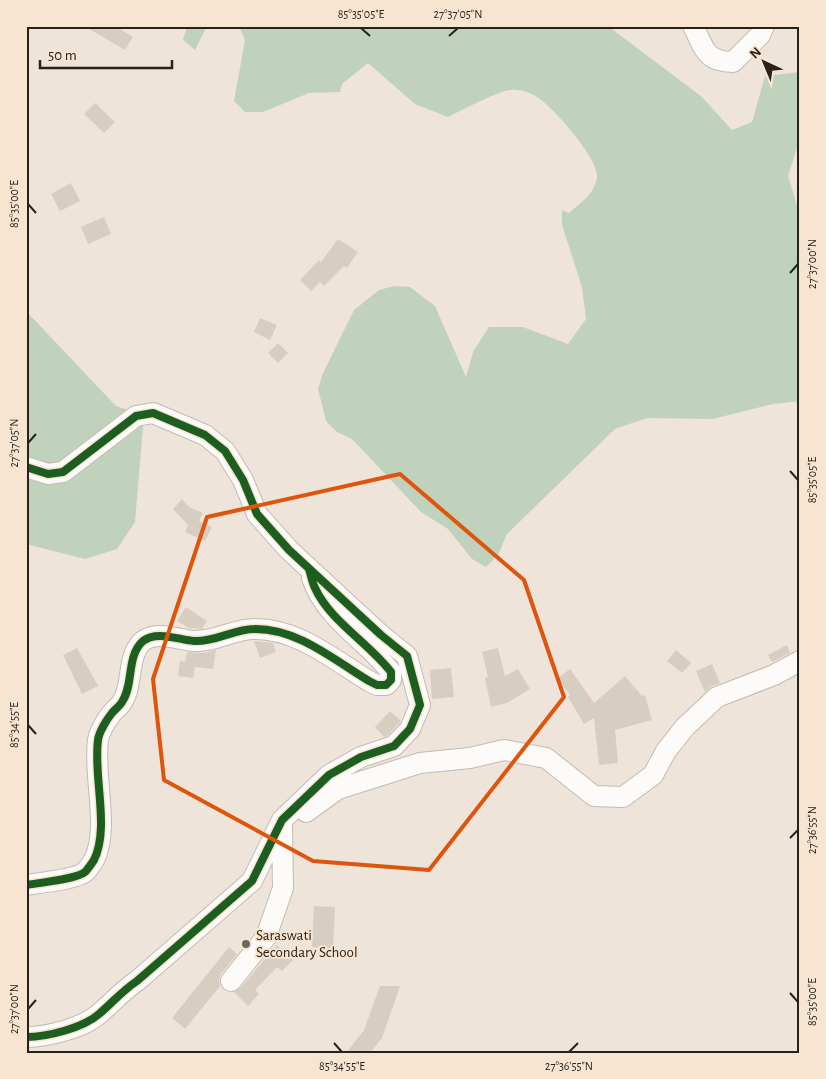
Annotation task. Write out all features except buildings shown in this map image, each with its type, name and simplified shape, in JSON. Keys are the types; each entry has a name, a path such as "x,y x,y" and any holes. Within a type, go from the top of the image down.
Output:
{"street":[{"path":"693,26 706,53 718,62 733,62 760,36 764,26"},
{"path":"26,467 48,474 63,472 136,416 153,413 205,435 225,451 243,480 257,514 289,550 381,635 407,656 420,705 410,729 394,746 361,757 329,775 283,827 252,881 144,975 122,990 97,1016 65,1031 39,1037 26,1037"},
{"path":"26,885 63,879 84,873 94,860 101,840 97,764 98,737 111,713 122,702 128,688 136,652 143,642 156,636 206,641 253,628 273,631 301,639 377,685 386,685 391,680 391,672 381,659 330,610 315,589 308,567"},
{"path":"283,827 338,789 420,763 470,758 504,750 546,758 594,796 623,798 653,774 666,751 680,733 717,697 774,675 800,660"},
{"path":"231,981 266,937 283,888 283,827"}],"highlighted area":[{"path":"400,474 524,580 564,697 429,870 313,861 164,780 153,679 207,517"}],"green space":[{"path":"187,26 207,26 195,50 183,40"},
{"path":"239,26 608,26 702,97 732,130 752,122 765,76 800,72 800,138 788,176 800,215 800,401 773,404 713,419 647,418 615,429 507,534 498,555 486,567 472,559 448,529 421,512 352,439 337,432 326,421 318,389 323,373 354,310 379,290 394,286 410,287 435,306 466,377 473,352 489,327 523,327 568,344 586,319 582,287 562,225 562,210 569,213 590,194 597,178 596,170 584,148 565,124 547,105 530,93 511,90 499,93 448,117 415,104 368,63 342,84 340,92 309,93 263,112 245,112 234,101 245,40"},
{"path":"26,311 116,406 144,415 135,522 117,549 85,559 26,544"}],"cycle path":[{"path":"26,467 48,474 63,472 136,416 153,413 205,435 225,451 243,480 257,514 289,550 381,635 407,656 420,705 410,729 394,746 361,757 329,775 282,820 252,881 99,1014 84,1024 64,1031 26,1037"},
{"path":"26,885 66,879 81,874 86,871 94,860 99,847 101,833 98,740 108,719 126,695 134,654 143,641 155,636 202,641 239,631 254,629 270,630 300,639 377,685 386,685 391,680 391,672 382,661 330,611 314,586 309,569"}],"place":[{"name":"Saraswati Secondary School","path":"246,944"}]}
